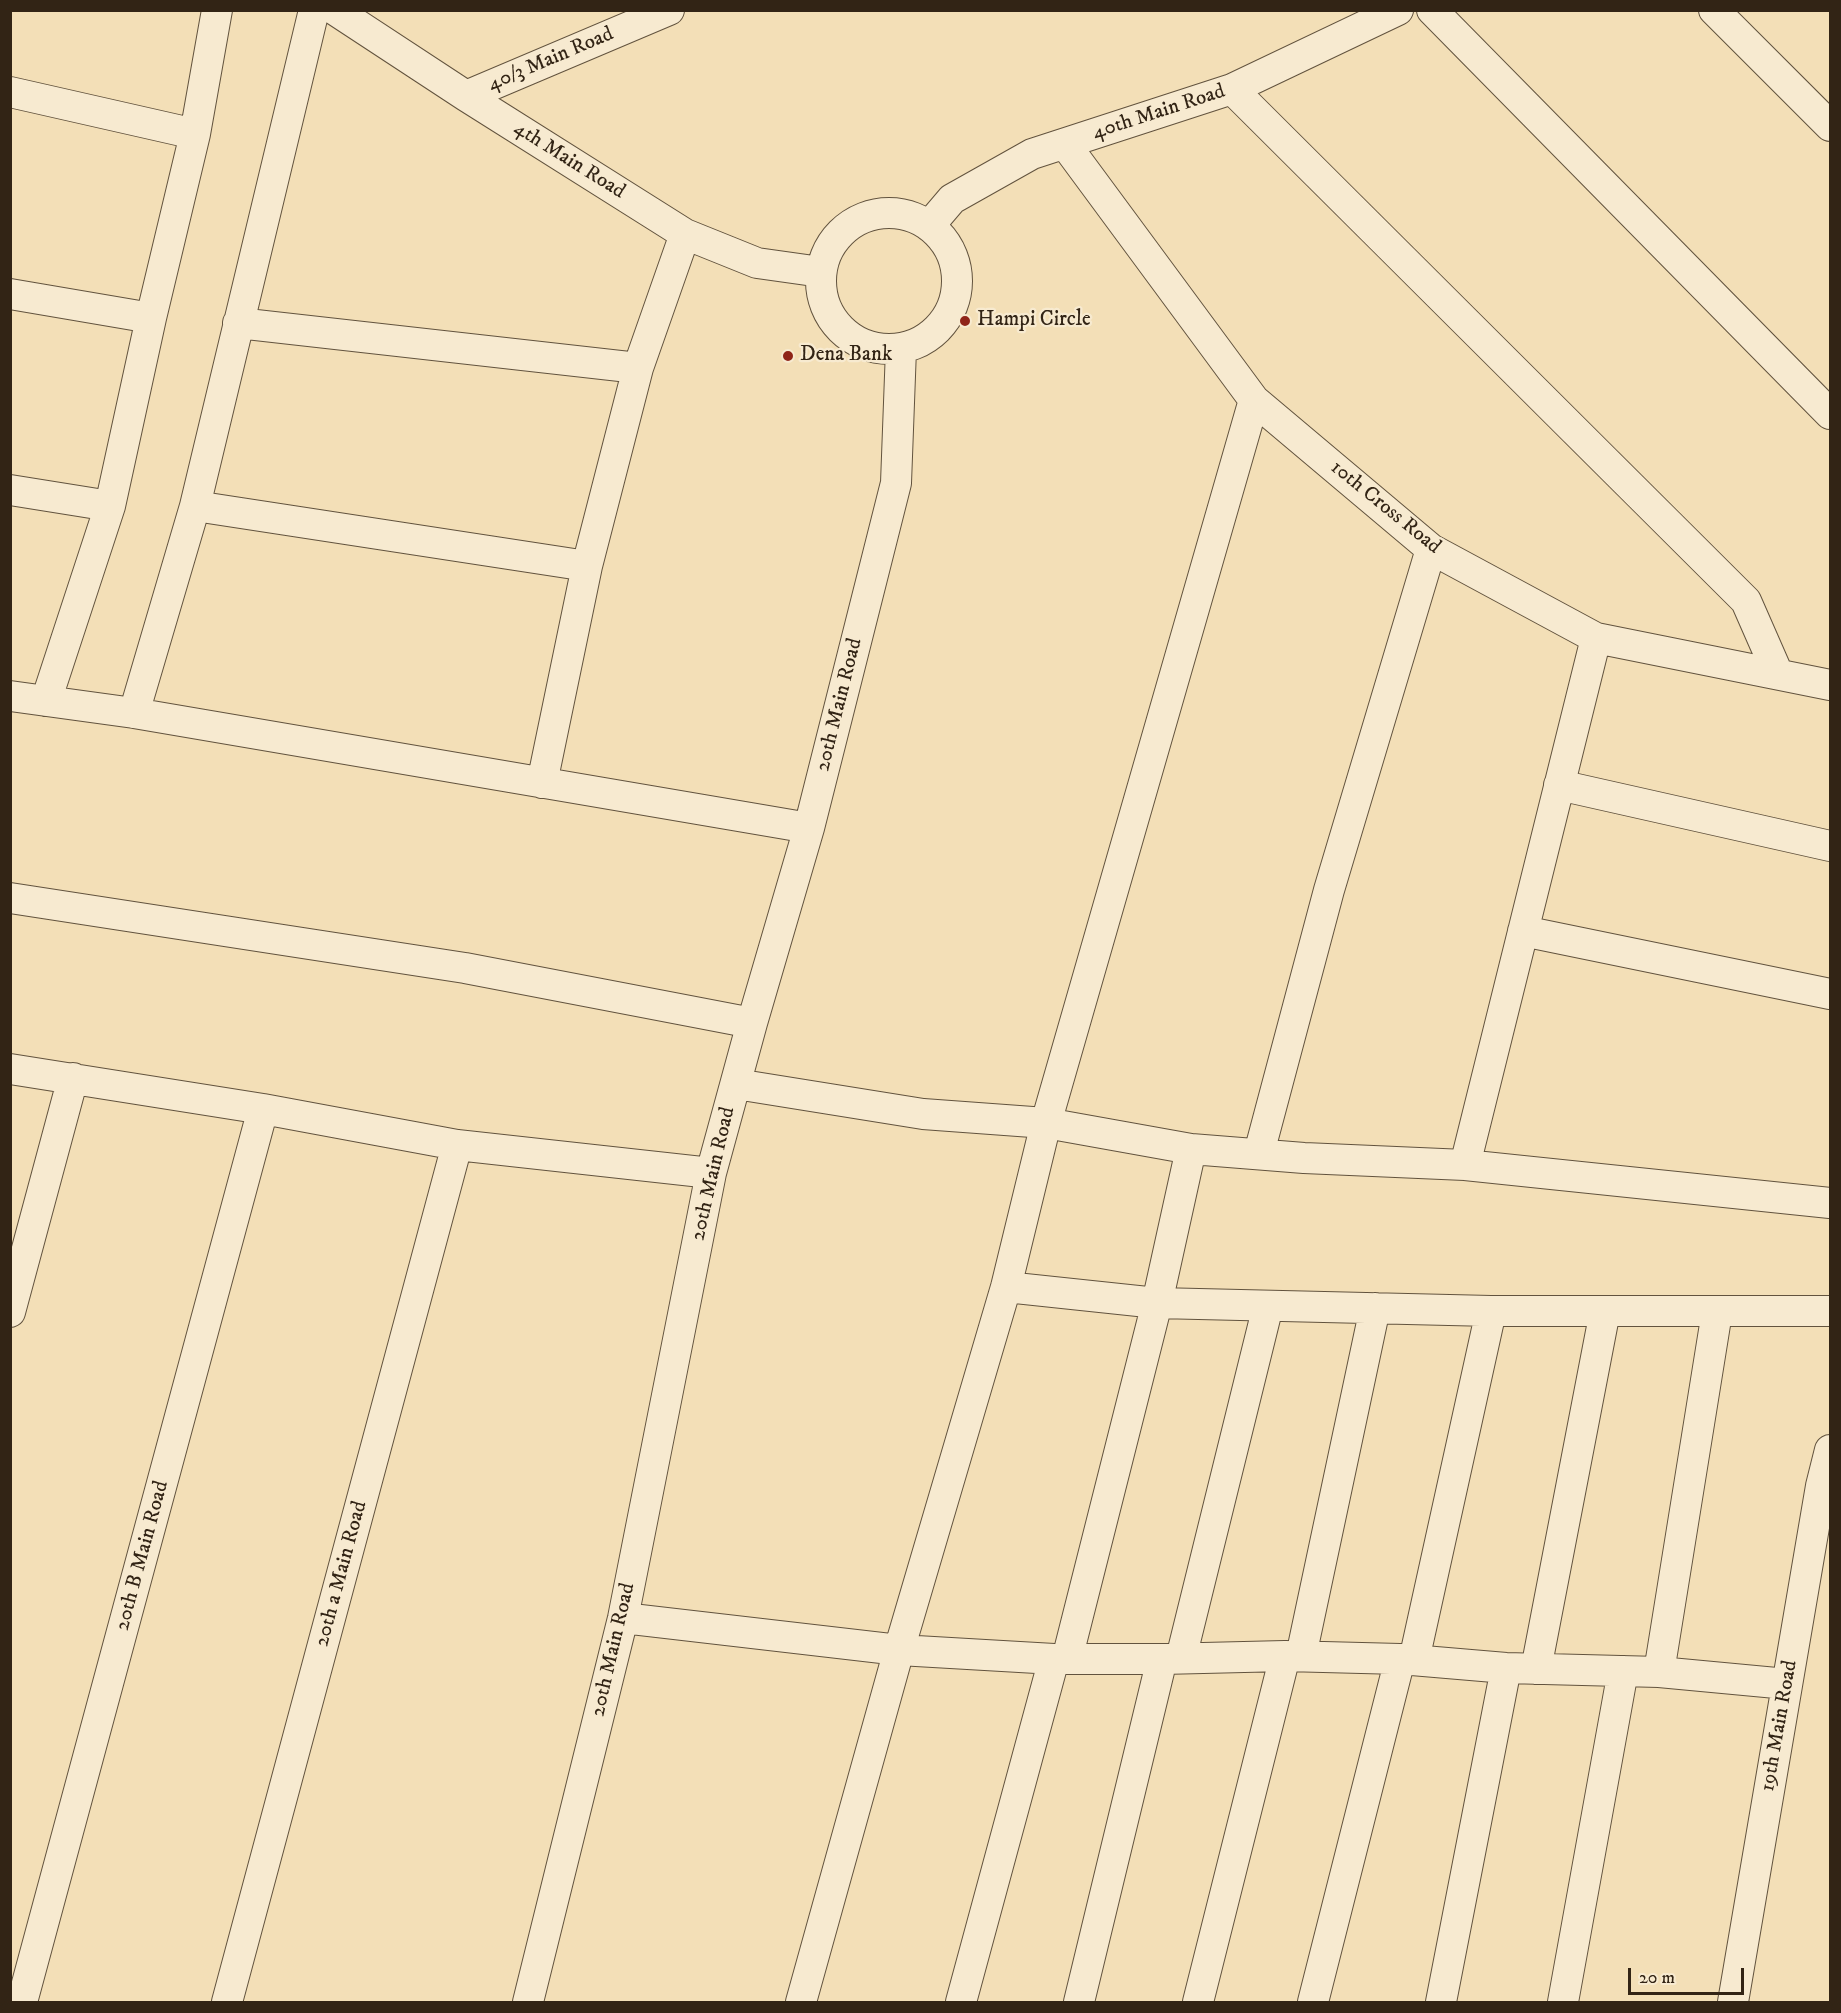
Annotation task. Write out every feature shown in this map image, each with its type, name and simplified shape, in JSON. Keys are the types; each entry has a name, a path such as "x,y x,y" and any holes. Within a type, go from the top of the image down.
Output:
{"street":[{"path":"46,701 110,506 151,318 195,134 218,10"},
{"path":"134,713 195,506 314,10"},
{"name":"4th Main Road","path":"334,10 685,234 757,263 821,272"},
{"name":"40/3 Main Road","path":"466,96 669,10"},
{"name":"40th Main Road","path":"929,226 952,199 1032,154 1232,89 1398,10"},
{"path":"1432,10 1830,414"},
{"path":"1714,10 1830,126"},
{"path":"1232,89 1746,601 1778,674"},
{"path":"10,92 195,134"},
{"name":"10th Cross Road","path":"1065,144 1254,400 1431,549 1596,638 1830,685"},
{"path":"899,213 929,226 937,232 950,249 957,269 957,291 951,311 938,328 921,342 901,349 879,349 858,343 841,330 828,313 821,293 821,272 827,251 840,234 857,221 877,214 899,213"},
{"path":"542,783 587,566 638,368 685,234"},
{"path":"10,294 151,318"},
{"path":"238,323 638,368"},
{"name":"20th Main Road","path":"528,2002 623,1618 711,1173 809,828 896,483 901,349"},
{"path":"801,2002 899,1650 1006,1287 1046,1123 1254,400"},
{"path":"10,490 110,506"},
{"path":"195,506 587,566"},
{"path":"1259,1153 1329,890 1431,549"},
{"path":"1465,1165 1596,638"},
{"path":"10,696 134,713 809,828"},
{"path":"1559,785 1830,846"},
{"path":"10,898 465,968 752,1023"},
{"path":"1523,931 1830,994"},
{"path":"10,1069 263,1109 457,1145 711,1173"},
{"path":"10,1312 73,1078"},
{"path":"736,1084 923,1114 1046,1123 1191,1149 1304,1158 1465,1165 1830,1203"},
{"name":"20th B Main Road","path":"22,2002 263,1109"},
{"name":"20th a Main Road","path":"227,2002 457,1145"},
{"path":"961,2002 1061,1659 1157,1303 1191,1149"},
{"path":"1006,1287 1157,1303 1491,1311 1830,1311"},
{"path":"1078,2002 1268,1306"},
{"path":"1198,2002 1293,1656 1375,1308"},
{"path":"1313,2002 1407,1659 1491,1311"},
{"path":"1536,1669 1605,1311"},
{"path":"1659,1672 1717,1312"},
{"name":"19th Main Road","path":"1733,2002 1821,1486 1830,1450"},
{"path":"623,1618 899,1650 1061,1659 1293,1656 1407,1659 1506,1668 1659,1672 1787,1684"},
{"path":"1441,2002 1506,1668"},
{"path":"1563,2002 1623,1671"}],"place":[{"name":"Hampi Circle","path":"965,321"},
{"name":"Dena Bank","path":"788,356"}]}
